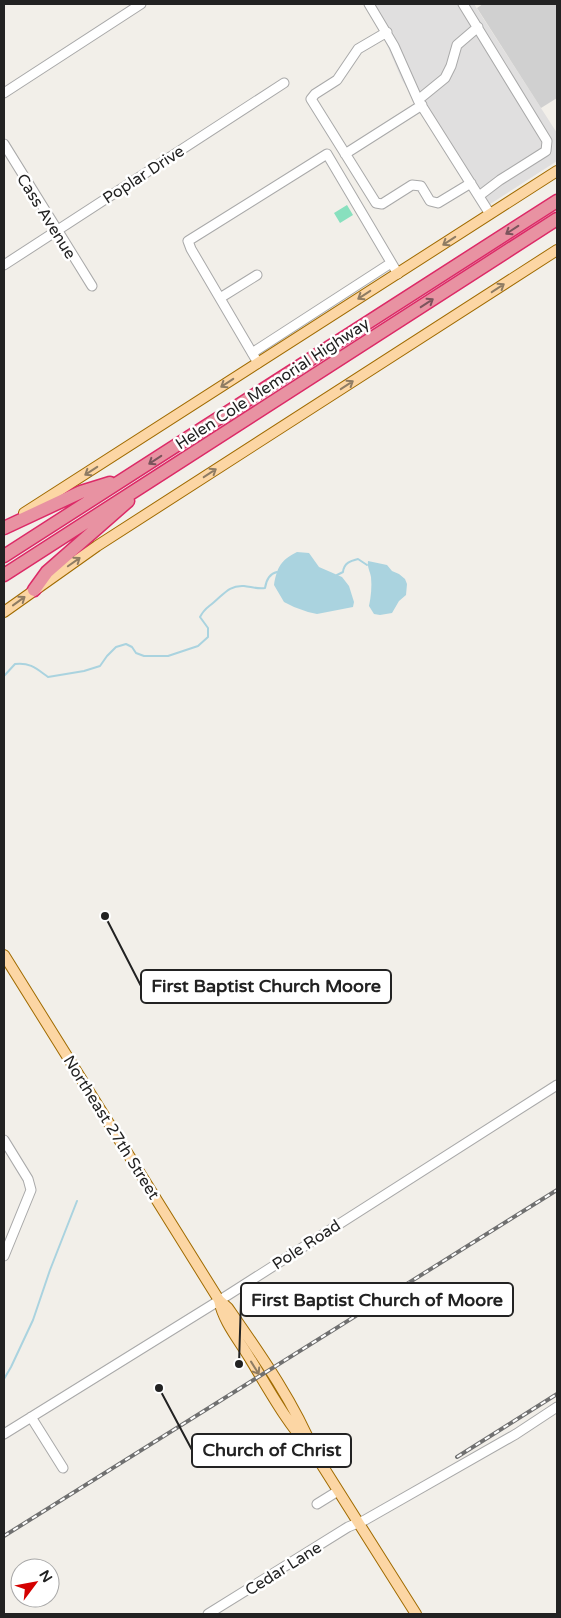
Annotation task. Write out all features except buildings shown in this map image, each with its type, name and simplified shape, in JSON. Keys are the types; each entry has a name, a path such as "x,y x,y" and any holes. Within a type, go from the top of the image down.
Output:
{"highway":[{"name":"Helen Cole Memorial Highway","path":"4,556 557,201"},
{"name":"Helen Cole Memorial Highway","path":"4,575 557,219"},
{"path":"4,527 81,492 126,478"},
{"path":"34,590 47,572 112,517 150,480"}],"main road":[{"path":"4,527 557,171"},
{"path":"4,612 97,546 557,250"},
{"name":"Northeast 27th Street","path":"4,955 219,1300 221,1311 256,1369 300,1438 316,1454 416,1614"}],"street":[{"path":"4,93 141,4"},
{"path":"370,4 387,32 420,102 490,214"},
{"path":"463,4 543,133 547,146 546,151 500,180 479,196"},
{"path":"345,154 420,102 445,78 452,66 457,44 478,27"},
{"path":"387,32 358,50 337,80 315,94 311,99 376,203 382,204 412,185 420,186 430,201 438,203 471,183"},
{"name":"Poplar Drive","path":"4,266 56,230 284,83"},
{"name":"Cass Avenue","path":"4,144 92,286"},
{"path":"258,363 191,250 188,241 327,154 391,263 402,272"},
{"path":"252,353 391,263"},
{"path":"220,298 257,274"},
{"name":"Pole Road","path":"4,1434 557,1085"},
{"path":"4,1140 31,1186 30,1197 5,1250"},
{"name":"Cedar Lane","path":"208,1614 348,1527 508,1439 557,1407"},
{"path":"31,1417 63,1468"},
{"path":"317,1504 338,1491"}],"shaded area":[{"path":"364,4 474,4 557,133 557,161 481,210 402,80 384,38"},
{"path":"483,4 557,4 557,98 541,108 477,8"}],"green space":[{"path":"347,205 353,215 340,223 334,213"}],"water":[{"path":"297,552 309,553 319,567 342,577 349,586 354,602 353,607 317,614 284,602 274,585 275,579 283,561"},
{"path":"368,561 387,565 392,571 405,579 407,584 406,595 399,601 392,613 374,614 369,606 371,577"}],"waterway":[{"path":"337,575 343,572 346,564 352,561 358,559 367,565"},
{"path":"4,676 15,664 25,664 33,667 48,677 84,671 100,666 116,647 126,644 132,647 136,653 144,656 168,656 198,646 208,637 208,628 200,617 206,609 234,587 265,588 268,578 277,572"},
{"path":"4,1379 33,1320 77,1201"}],"railway":[{"path":"4,1536 557,1190"},
{"path":"457,1457 557,1394"}],"place":[{"name":"First Baptist Church Moore","path":"105,916"},
{"name":"First Baptist Church of Moore","path":"239,1364"},
{"name":"Church of Christ","path":"159,1388"}]}
